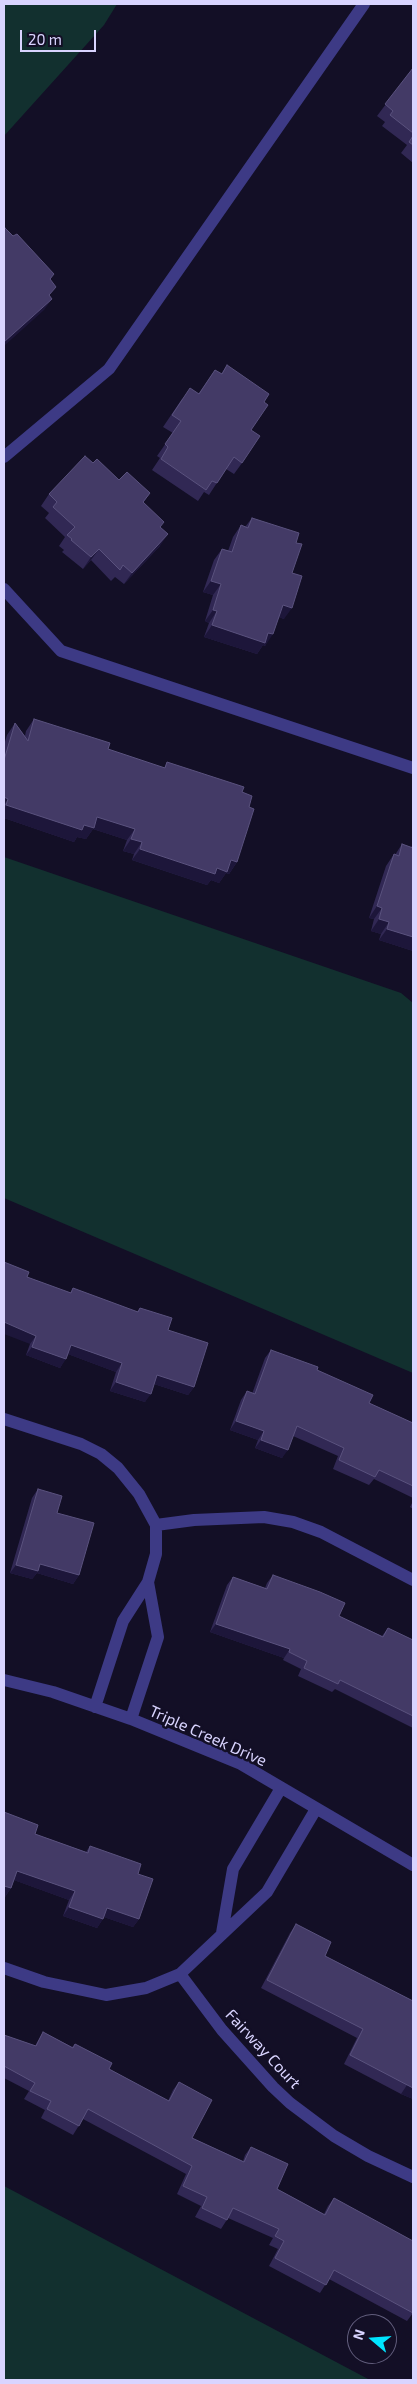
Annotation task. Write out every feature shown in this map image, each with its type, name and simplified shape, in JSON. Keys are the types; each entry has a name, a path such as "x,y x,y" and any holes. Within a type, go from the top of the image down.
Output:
{"street":[{"path":"4,457 109,369 364,4"},
{"path":"4,589 61,651 413,768"},
{"path":"4,1419 81,1444 102,1454 118,1468 139,1494 156,1525 156,1554 148,1582 123,1621 95,1707"},
{"path":"156,1525 194,1520 264,1517 293,1522 321,1532 413,1580"},
{"path":"131,1719 158,1637 148,1582"},
{"name":"Triple Creek Drive","path":"4,1680 53,1692 131,1719 241,1764 413,1865"},
{"path":"222,1932 233,1869 281,1788"},
{"path":"4,1968 44,1982 106,1994 146,1988 180,1974 222,1932 267,1892 316,1809"},
{"name":"Fairway Court","path":"180,1974 222,2030 273,2087 290,2103 334,2136 368,2156 413,2177"}],"green space":[{"path":"4,4 117,4 104,25 4,136"},
{"path":"4,857 401,993 413,1003 413,1373 4,1198"},
{"path":"4,2186 370,2380 4,2380"}],"building":[{"path":"413,68 413,133 390,115 393,111 385,104"},
{"path":"413,136 413,145 409,142"},
{"path":"4,229 13,236 17,234 54,274 50,279 56,287 49,295 52,299 4,342"},
{"path":"227,365 269,394 264,402 268,405 251,430 260,436 242,463 234,457 217,483 212,481 206,490 161,459 168,447 165,444 181,421 172,415 190,388 199,394 215,370 222,374"},
{"path":"85,456 93,463 97,459 119,480 127,472 150,493 143,502 164,522 160,527 168,534 132,573 123,565 120,570 99,549 91,557 67,535 75,527 53,507 57,502 49,494"},
{"path":"252,518 299,533 296,543 302,544 292,573 302,576 292,608 283,605 273,634 268,633 265,643 212,625 217,611 213,610 221,584 211,581 222,549 232,552 241,525 248,528"},
{"path":"34,719 110,743 108,749 165,768 167,762 244,787 242,792 252,796 249,807 254,809 237,862 231,860 227,872 217,868 215,874 140,849 142,842 131,839 135,829 97,817 94,828 84,825 82,830 6,805 8,799 4,797 4,760 15,723 28,741"},
{"path":"402,844 413,848 413,937 387,929 389,922 379,919 382,908 377,906 394,854 399,856"},
{"path":"4,1262 29,1272 27,1277 71,1293 73,1288 138,1312 140,1308 172,1318 168,1330 208,1343 194,1387 157,1375 151,1394 116,1382 122,1363 71,1345 66,1359 32,1347 36,1336 4,1322"},
{"path":"271,1350 318,1367 317,1370 373,1395 369,1403 413,1423 413,1486 379,1470 375,1477 339,1460 344,1448 297,1426 288,1450 261,1440 264,1431 236,1421 247,1391 255,1394"},
{"path":"38,1489 62,1496 57,1513 94,1523 79,1575 40,1564 38,1571 16,1565"},
{"path":"273,1575 345,1603 339,1616 383,1637 388,1628 413,1640 413,1716 340,1680 338,1684 304,1668 307,1661 289,1652 290,1649 216,1624 233,1577 267,1589"},
{"path":"4,1812 38,1825 35,1834 88,1853 90,1846 141,1864 138,1874 153,1879 139,1919 107,1908 103,1919 69,1907 75,1891 17,1871 11,1888 4,1886"},
{"path":"296,1924 331,1942 325,1956 413,2001 413,2088 350,2055 363,2029 267,1980"},
{"path":"43,2032 73,2048 75,2044 112,2063 109,2069 169,2101 179,2082 212,2100 192,2138 244,2162 251,2147 288,2164 277,2189 325,2215 334,2198 413,2241 413,2313 334,2270 326,2285 275,2258 284,2241 275,2236 279,2229 233,2208 227,2220 202,2208 207,2197 183,2186 192,2166 88,2109 79,2126 47,2109 51,2101 30,2091 35,2083 4,2066 4,2035 36,2046"}]}
